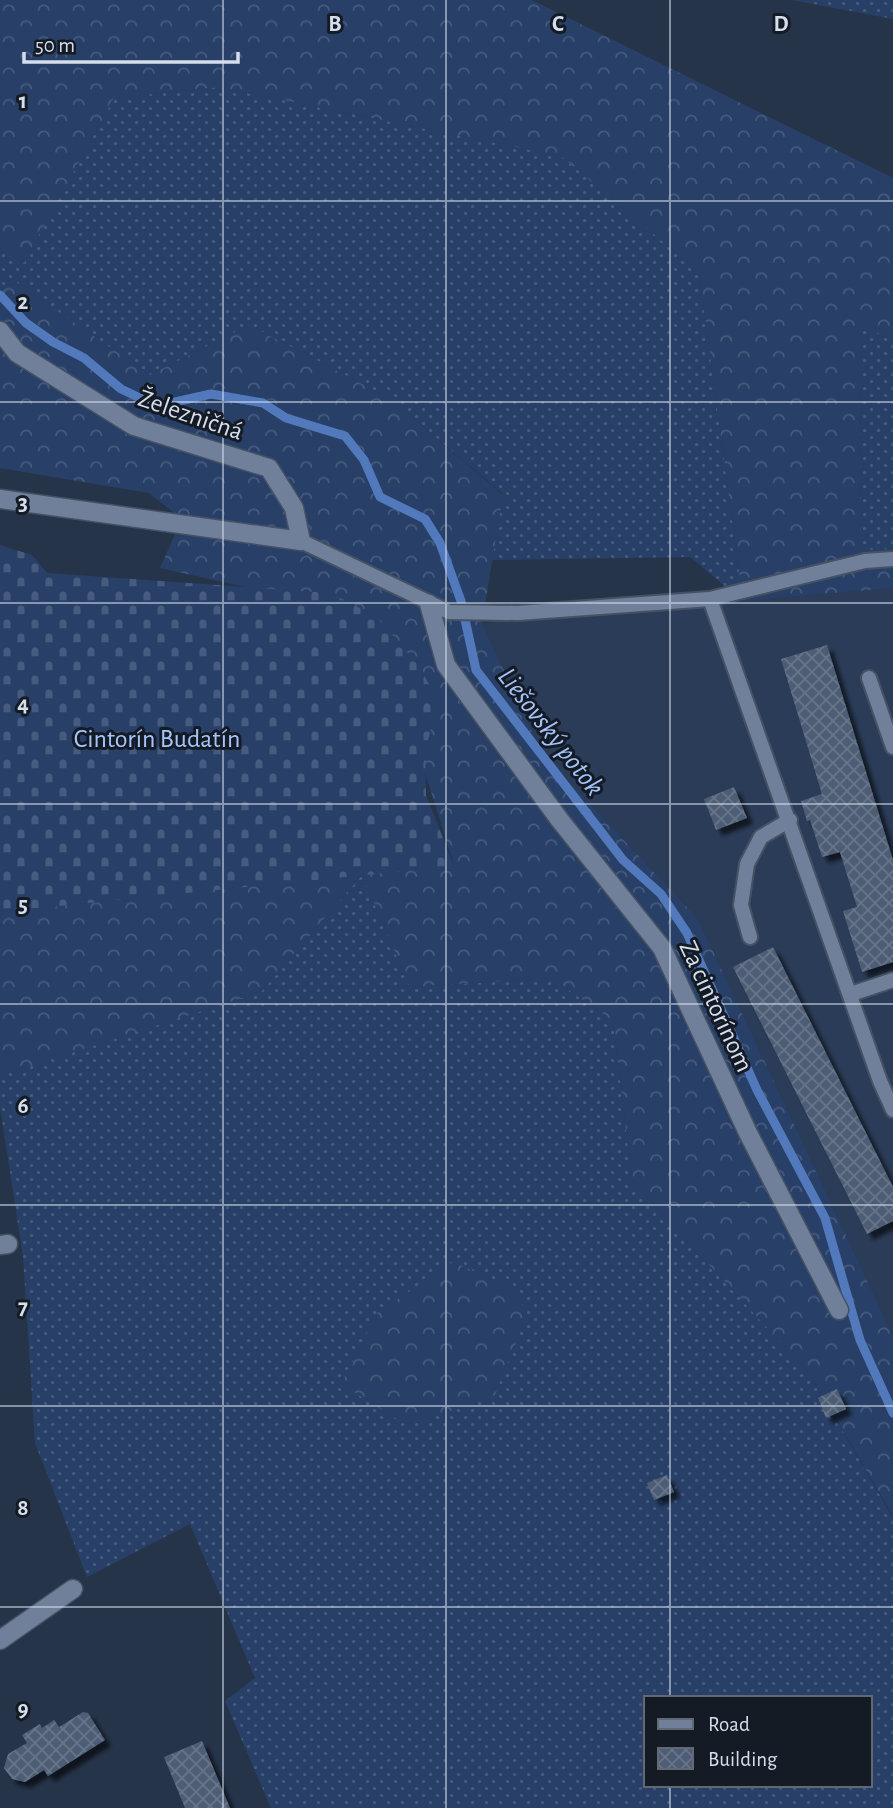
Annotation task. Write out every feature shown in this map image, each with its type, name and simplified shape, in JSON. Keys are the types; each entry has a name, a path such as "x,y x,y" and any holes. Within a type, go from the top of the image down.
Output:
{"street":[{"name":"Železničná","path":"0,331 17,353 134,426 269,468 294,508 301,541"},
{"path":"0,499 301,541"},
{"name":"Za cintorínom","path":"429,604 446,665 558,819 662,948 748,1133 839,1310"},
{"path":"0,1640 73,1589"}],"lane":[{"path":"301,541 449,612 518,612 710,599 865,561 893,558"},
{"path":"710,599 851,994 887,1079 893,1110"},
{"path":"869,678 893,747"},
{"path":"750,937 741,905 747,864 761,837 790,820"},
{"path":"851,994 893,980"}],"shaded area":[{"path":"893,588 893,1336 698,919 542,753 482,623"}],"green space":[{"path":"0,0 532,0 893,178 893,339 860,326 861,550 893,549 893,588 743,601 699,272 561,156 218,87 114,98 24,263 0,252"},
{"path":"792,0 893,0 893,19"},
{"path":"218,87 561,156 699,272 743,601 690,557 492,560 503,494 389,398 249,325 150,375 13,281 0,287 0,252 24,262 114,98"},
{"path":"13,280 150,375 249,325 389,398 503,495 482,623 542,753 698,919 893,1336 893,1516 809,1373 632,1181 613,1021 552,978 410,987 362,875 261,992 0,1076 0,912 454,865 376,616 160,568 182,519 149,493 0,468 0,287"},
{"path":"860,325 893,339 893,549 861,551"},
{"name":"Cintorín Budatín","path":"0,545 32,555 47,573 330,593 376,616 418,665 438,700 425,752 426,795 454,866 0,912"},
{"path":"362,875 410,987 552,978 613,1021 632,1181 809,1373 893,1518 893,1808 271,1808 225,1701 255,1678 190,1524 87,1577 35,1443 23,1256 0,1107 0,1069 261,992"},
{"path":"453,1262 519,1291 526,1318 495,1395 408,1426 341,1384 377,1313"}],"building":[{"path":"827,645 893,860 893,962 862,972 843,911 857,907 840,852 822,857 801,801 822,794 781,659"},
{"path":"734,787 747,818 716,830 704,799"},
{"path":"773,947 893,1187 893,1221 867,1234 733,967"},
{"path":"837,1389 846,1409 826,1418 818,1398"},
{"path":"667,1475 674,1492 654,1500 647,1483"},
{"path":"83,1712 88,1713 105,1740 48,1776 44,1770 25,1782 12,1779 4,1768 8,1754 27,1743 22,1735 40,1724 42,1728 54,1720 59,1727"},
{"path":"202,1741 230,1808 185,1808 164,1757"}],"waterway":[{"name":"Liešovský potok","path":"0,295 26,323 53,342 84,358 121,389 157,406 211,394 263,403 286,418 345,436 364,460 380,497 425,519 440,543 461,601 476,670 623,860 661,894 687,933 757,1090 825,1218 860,1340 893,1413"}]}
